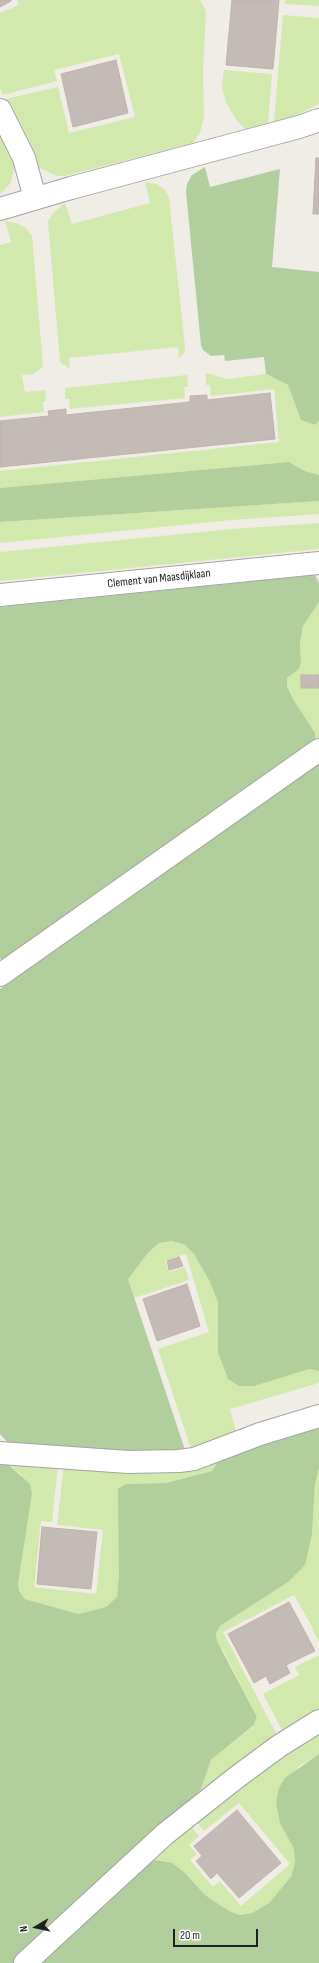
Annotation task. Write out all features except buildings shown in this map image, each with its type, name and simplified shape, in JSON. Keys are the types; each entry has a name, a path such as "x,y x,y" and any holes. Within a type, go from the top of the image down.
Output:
{"street":[{"path":"0,110 24,158 35,198"},
{"path":"0,209 35,198 299,127 319,120"},
{"name":"Clement van Maasdijklaan","path":"0,595 319,563"},
{"path":"0,975 319,750"},
{"path":"0,1453 128,1462 179,1461 194,1459 239,1441 319,1416"},
{"path":"25,1963 166,1834 261,1759 306,1728 319,1722"}],"green space":[{"path":"17,0 200,0 206,11 203,69 204,117 200,132 193,143 65,176 57,176 40,168 6,99 58,87 69,133 135,117 119,54 54,70 57,81 3,95 0,88 0,13 19,5"},
{"path":"285,0 319,0 319,6 285,4"},
{"path":"283,15 319,18 319,104 295,116 274,122"},
{"path":"224,70 272,74 268,123 245,129 235,118 226,102 222,88"},
{"path":"0,131 14,159 15,167 10,184 0,194"},
{"path":"205,167 210,187 280,169 272,267 319,272 319,421 315,425 301,420 288,385 266,374 264,357 225,361 224,355 211,356 203,350 201,345 186,192 187,184 192,175"},
{"path":"145,182 157,184 165,190 169,198 185,347 184,353 179,358 178,347 69,358 70,369 60,362 48,221 53,213 65,203 72,224 150,203"},
{"path":"5,221 16,223 26,228 32,236 43,366 34,374 22,375 25,392 45,390 46,401 43,402 44,412 0,417 0,245 11,242"},
{"path":"206,373 228,379 266,374 288,385 301,420 315,425 319,421 319,475 305,471 289,462 0,488 0,471 279,442 274,389 211,396 210,385 206,385"},
{"path":"187,375 188,387 184,387 185,398 70,409 69,399 65,399 65,388"},
{"path":"289,462 305,471 319,475 319,501 0,522 0,488"},
{"path":"319,501 319,514 232,520 0,543 0,522"},
{"path":"319,523 319,549 0,581 0,552 232,529"},
{"path":"315,575 319,583 319,602 303,626 300,643 301,662 299,669 287,678 287,686 293,699 315,733 315,739 5,960 0,959 0,607"},
{"path":"319,602 319,737 315,739 315,733 293,699 287,686 287,678 299,669 301,662 300,643 303,626"},
{"path":"319,763 319,1371 309,1369 254,1386 239,1386 228,1379 218,1352 218,1302 209,1280 194,1254 185,1245 172,1241 159,1243 148,1253 128,1279 186,1453 12,1447 0,1434 0,989"},
{"path":"172,1241 185,1245 194,1254 209,1280 218,1302 218,1327 309,1369 319,1371 319,1383 230,1409 237,1435 192,1452 158,1349 209,1332 186,1254 165,1261 169,1272 185,1267 189,1280 134,1298 128,1279 148,1253 159,1243"},
{"path":"319,1425 319,1468 315,1485 312,1534 305,1565 288,1582 220,1626 216,1633 217,1641 257,1717 254,1725 211,1760 197,1800 43,1935 14,1963 0,1963 0,1460 4,1461 30,1484 32,1493 18,1583 19,1591 25,1599 78,1614 106,1607 117,1597 119,1575 118,1489 126,1484 166,1483 212,1471 220,1458"},
{"path":"220,1458 212,1471 166,1483 126,1484 117,1598 106,1607 78,1614 25,1599 19,1591 21,1475 4,1461 58,1465 52,1522 41,1521 34,1587 96,1594 103,1530 57,1525 64,1465"},
{"path":"319,1468 319,1642 312,1629 313,1628 294,1595 223,1632 278,1737 197,1800 211,1760 254,1726 257,1717 217,1641 216,1633 220,1626 288,1582 312,1534 315,1485"},
{"path":"319,1655 319,1714 284,1734 263,1694 299,1675 295,1667"},
{"path":"319,1731 319,1754 298,1767 280,1822 294,1849 295,1863 292,1877 269,1903 252,1913 240,1915 229,1911 205,1895 185,1873 148,1859 189,1824 199,1836 189,1845 197,1854 190,1860 213,1887 220,1881 241,1906 290,1864 239,1803 204,1831 195,1820"},
{"path":"319,1754 319,1963 35,1963 148,1859 172,1863 185,1873 205,1895 229,1911 240,1915 252,1913 269,1903 291,1877 295,1863 294,1849 280,1823 276,1803 279,1788 285,1778"}]}
